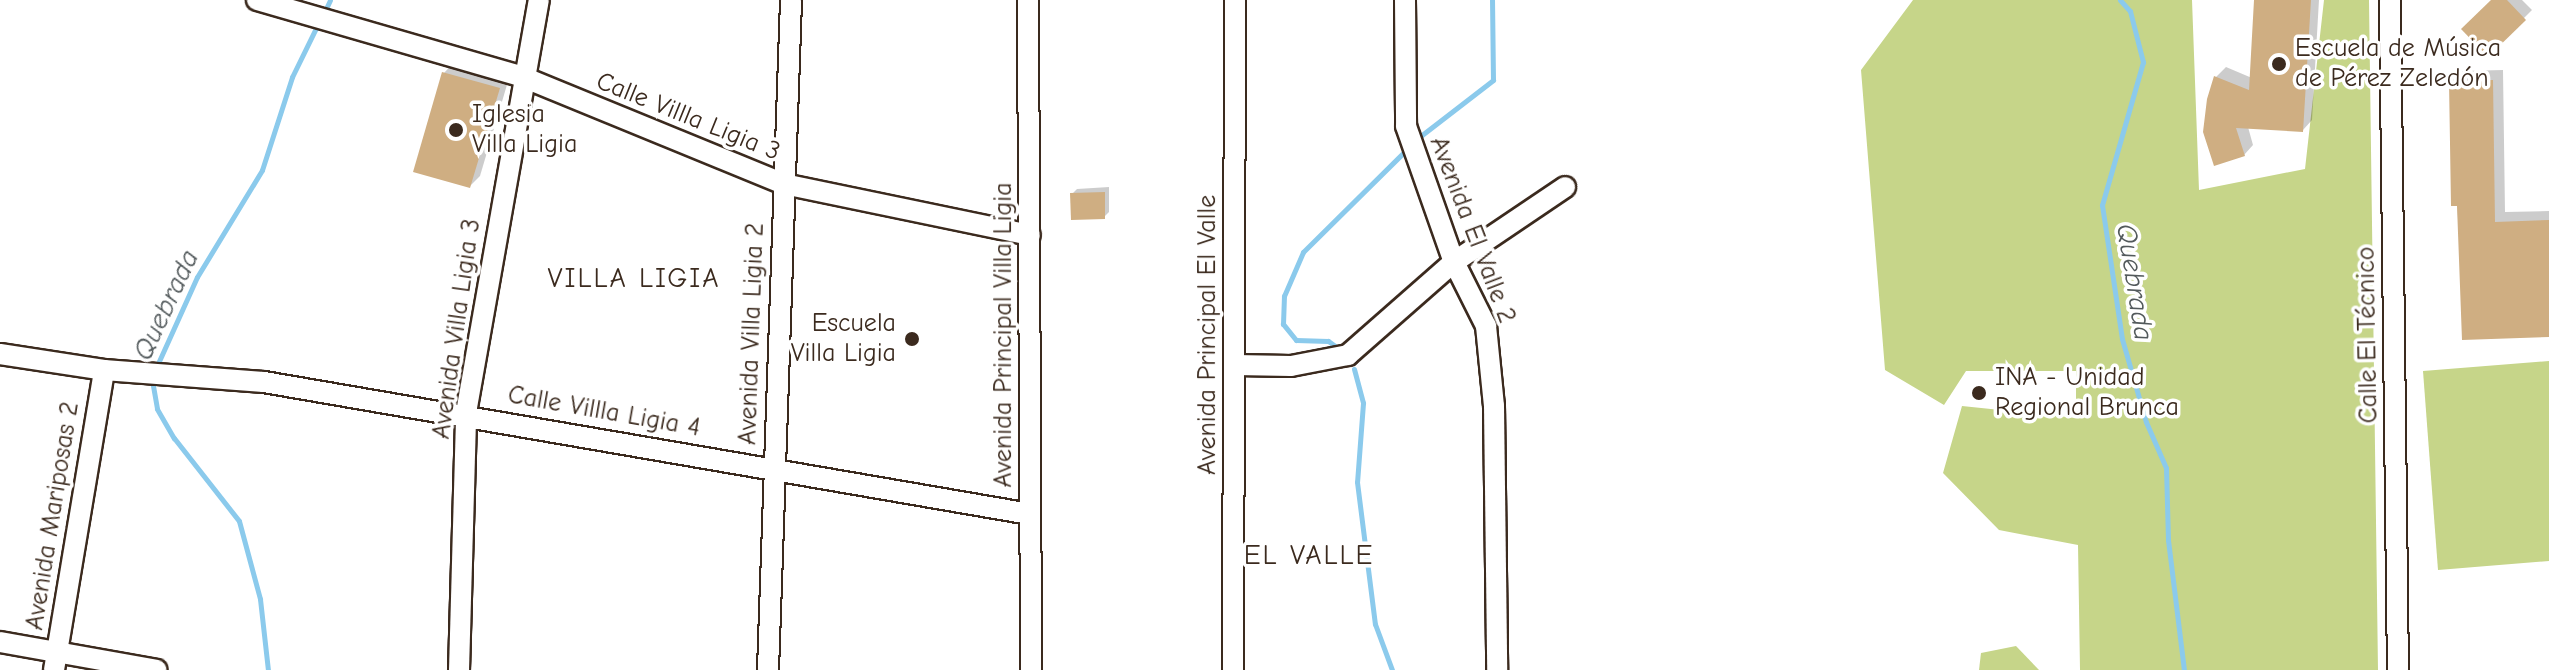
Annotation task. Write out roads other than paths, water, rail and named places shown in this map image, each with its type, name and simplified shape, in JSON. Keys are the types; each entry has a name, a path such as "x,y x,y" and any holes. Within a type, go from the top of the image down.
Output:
{"street":[{"name":"Calle Villla Ligia 3","path":"257,0 332,25 523,77 784,184 1030,235"},
{"name":"Avenida Villa Ligia 3","path":"459,670 466,413 539,0"},
{"name":"Avenida Villa Ligia 2","path":"768,670 772,469 791,0"},
{"name":"Avenida Principal Villa Ligia","path":"1028,0 1031,670"},
{"name":"Avenida Principal El Valle","path":"1233,670 1235,0"},
{"name":"Avenida El Valle 2","path":"1405,0 1407,132 1454,262 1486,326 1494,406 1497,670"},
{"name":"Calle El Técnico","path":"2390,0 2398,670"},
{"path":"1235,365 1291,366 1348,355 1454,262 1565,187"},
{"name":"Calle Villla Ligia 4","path":"0,354 104,370 264,382 466,413 1030,514"},
{"name":"Avenida Mariposas 2","path":"56,661 104,370"},
{"path":"0,642 56,661 157,670"}],"waterway":[{"name":"Quebrada","path":"324,13 330,0"},
{"path":"1418,138 1493,80 1492,0"},
{"name":"Quebrada","path":"2120,0 2130,11 2143,62 2102,205 2122,339 2146,422 2166,468 2168,540 2184,670"},
{"name":"Quebrada","path":"155,370 197,277 262,170 292,77 319,22"},
{"path":"1342,351 1328,341 1296,340 1283,324 1284,296 1303,252 1408,148"},
{"path":"1354,369 1363,403 1357,482 1375,624 1392,670"},
{"name":"Quebrada","path":"152,380 157,409 174,438 239,521 260,599 268,670"}],"place":[{"name":"Escuela de Música de Pérez Zeledón","path":"2279,64"},
{"name":"Iglesia Villa Ligia","path":"456,130"},
{"name":"Escuela Villa Ligia","path":"912,339"},
{"name":"INA - Unidad Regional Brunca","path":"1979,393"}],"district":[{"name":"VILLA LIGIA","path":"634,278"},
{"name":"EL VALLE","path":"1309,555"}]}
